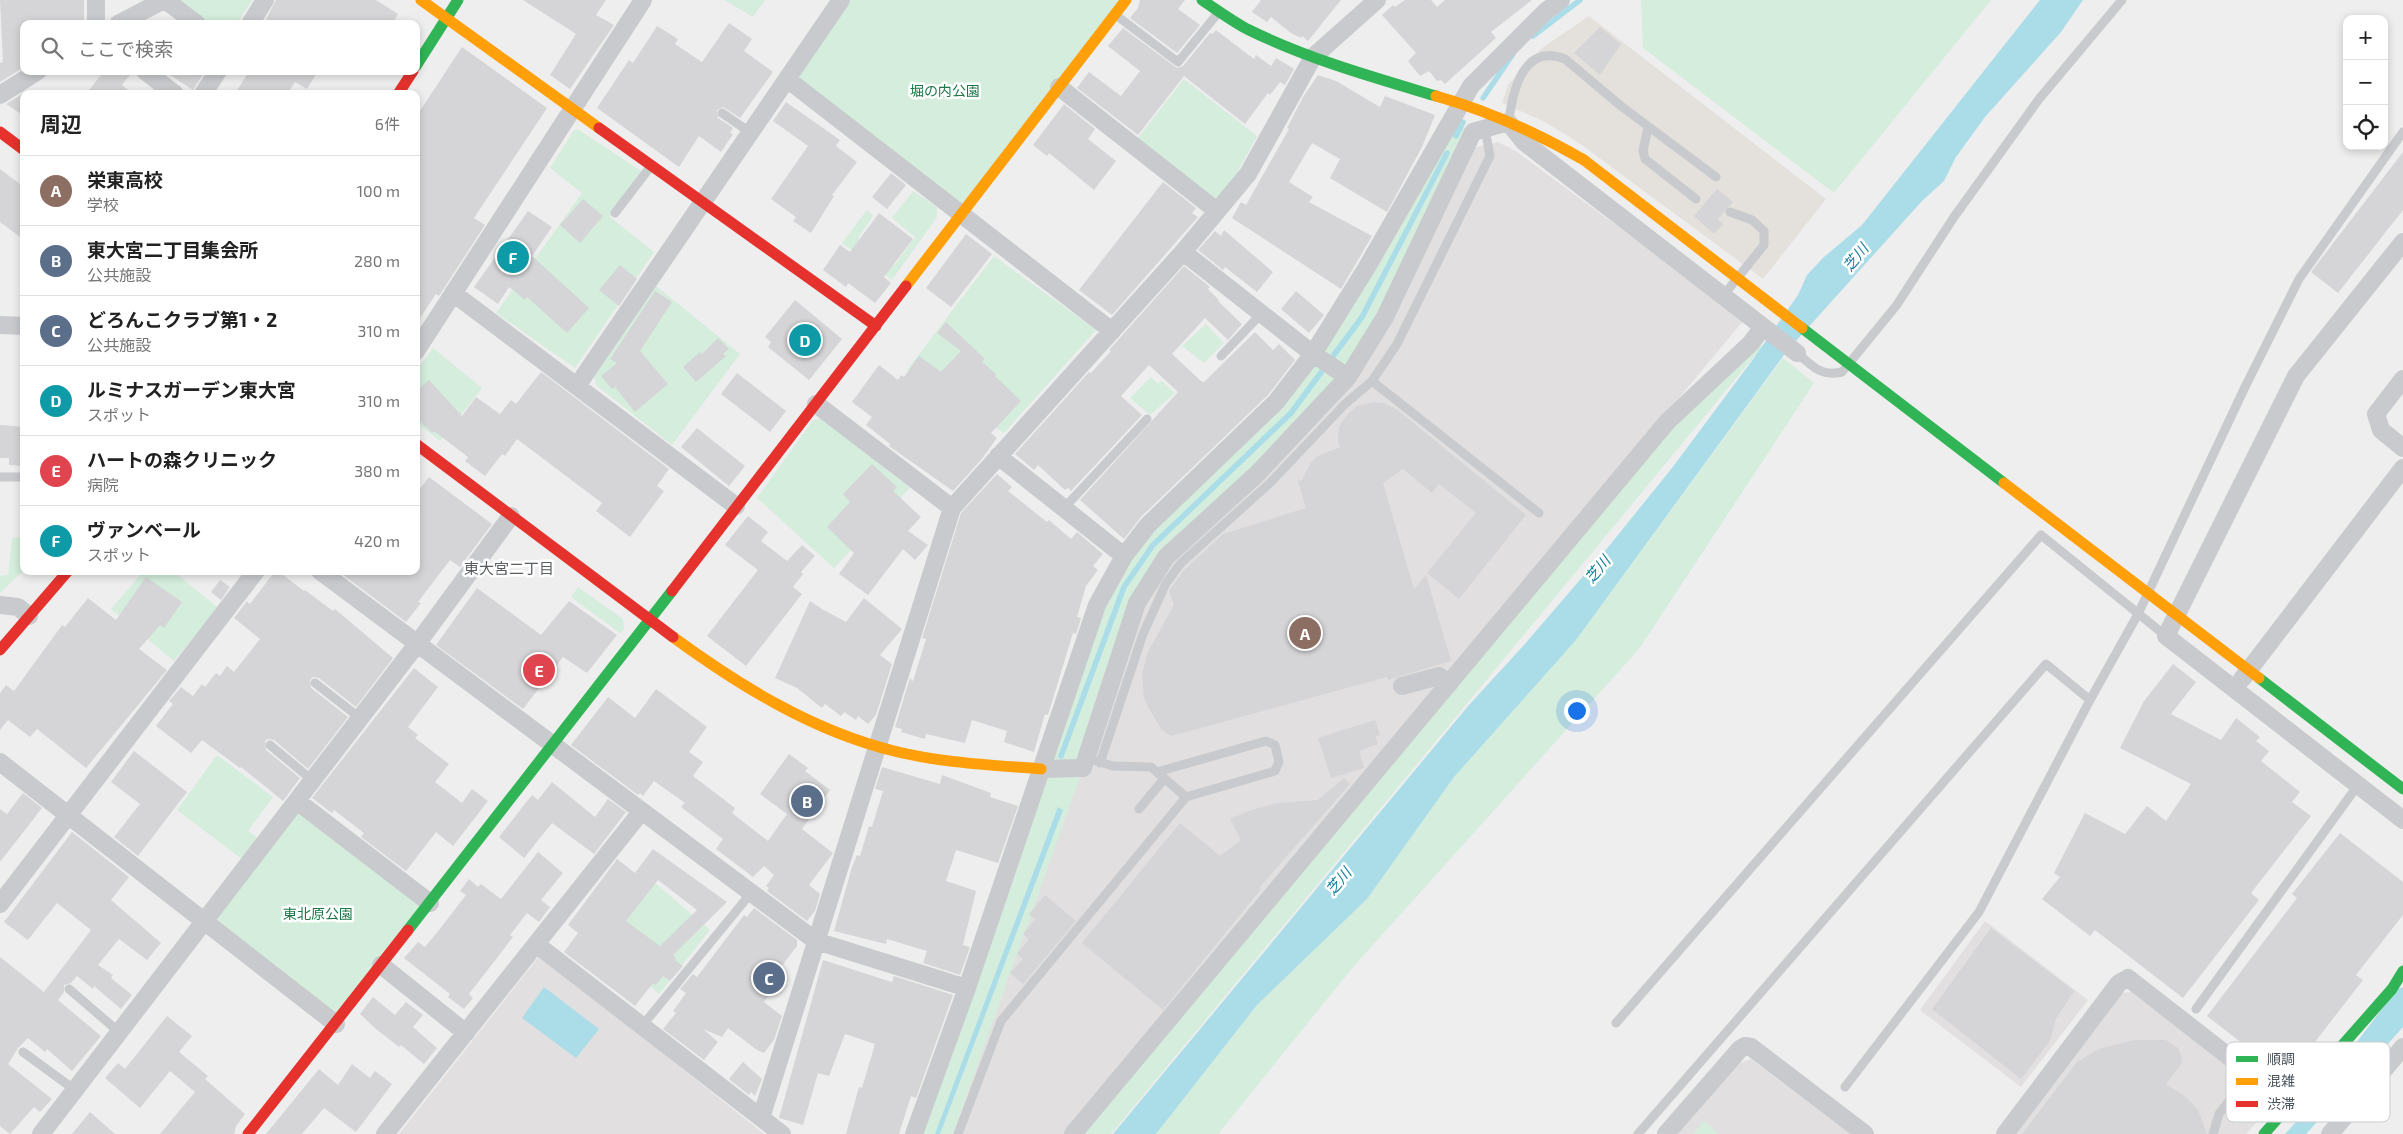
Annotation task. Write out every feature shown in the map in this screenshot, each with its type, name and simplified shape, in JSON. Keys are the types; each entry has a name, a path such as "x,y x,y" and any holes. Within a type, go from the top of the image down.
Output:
{"street":[{"path":"96,0 96,20"},
{"path":"126,20 165,0 192,20"},
{"path":"252,20 265,0"},
{"path":"421,0 570,109 876,326"},
{"path":"420,60 458,0"},
{"path":"420,346 570,109 643,0"},
{"path":"577,386 841,0"},
{"path":"248,1134 553,745 1126,0"},
{"path":"1202,0 1271,42 1470,107 1561,144 2403,789"},
{"path":"761,1118 952,508 1184,252 1248,174 1313,57 1377,0"},
{"path":"914,1134 967,988 1097,605 1124,556 1159,514 1276,402 1318,357 1367,267 1470,107 1471,86 1546,11 1561,0"},
{"path":"0,95 32,75"},
{"path":"150,75 170,90"},
{"path":"206,90 215,75"},
{"path":"401,90 410,75"},
{"path":"787,80 1112,331"},
{"path":"1060,87 1217,211"},
{"path":"420,447 684,646 751,691 793,714 877,747 938,758 1041,769 1083,768 1093,761 1138,603 1151,578 1166,557 1258,473 1348,377 1385,317 1473,132 1508,122"},
{"path":"1508,122 1524,142 1797,353"},
{"path":"0,132 20,147"},
{"path":"2403,242 2296,376 2166,636 2403,820"},
{"path":"1184,252 1318,357 1348,377"},
{"path":"454,293 736,506"},
{"path":"0,325 20,326"},
{"path":"1073,1134 1667,422 1765,328"},
{"path":"2403,378 2376,414 2381,430 2403,448"},
{"path":"816,404 952,508"},
{"path":"998,456 1124,556"},
{"path":"2234,689 2403,468"},
{"path":"41,1134 417,644 511,516"},
{"path":"0,650 17,609 63,575"},
{"path":"0,904 253,575"},
{"path":"325,575 816,941 967,988"},
{"path":"1402,686 1439,676 1449,684"},
{"path":"0,762 336,1024"},
{"path":"297,801 430,903"},
{"path":"385,1134 641,812"},
{"path":"536,944 782,1134"},
{"path":"381,966 466,1033"},
{"path":"2345,1042 2392,988 2403,971"},
{"path":"2005,1134 2124,979 2128,978 2226,1054"},
{"path":"1666,1134 1740,1049 1746,1046 1759,1053 1865,1134"},
{"path":"2390,1063 2403,1047"},
{"path":"2264,1134 2275,1122"},
{"path":"2331,1134 2341,1122"}],"lane":[{"path":"1797,353 1820,372 1830,375 1842,372 1896,306 1954,217 2039,99 2122,0"},
{"path":"1115,14 1178,62 1219,12"},
{"path":"1508,122 1512,93 1520,75 1532,62 1548,54 1566,59 1648,127 1716,177"},
{"path":"722,113 750,133"},
{"path":"1648,127 1643,151 1645,159 1696,199"},
{"path":"1186,797 1151,767 1113,766 1093,761 1148,621 1166,583 1182,564 1271,482 1345,404 1372,381 1397,344 1490,156 1485,129"},
{"path":"1845,1087 1979,912 2090,700 2138,614 2245,387 2299,279 2403,132"},
{"path":"615,213 651,166"},
{"path":"1723,296 1764,245 1764,231 1752,220 1730,212"},
{"path":"1221,356 1262,313"},
{"path":"1348,377 1364,388"},
{"path":"1372,381 1539,513"},
{"path":"1064,508 1148,419"},
{"path":"0,477 20,477"},
{"path":"1616,1024 2042,535 2166,636"},
{"path":"1638,1134 2046,664 2090,700"},
{"path":"315,683 360,718"},
{"path":"958,1134 1001,1021 1186,797 1275,771 1279,762 1275,746 1266,741 1161,775 1139,809"},
{"path":"270,745 312,780"},
{"path":"2196,1009 2358,785"},
{"path":"642,1026 751,892"},
{"path":"69,989 119,1032"},
{"path":"22,1052 75,1090"},
{"path":"2213,1134 2219,1114 2226,1105"}],"shaded area":[{"path":"1589,16 1826,199 1763,279 1579,143 1545,122 1502,103 1508,85 1542,48"},
{"path":"1498,142 1516,151 1744,320 1064,1134 953,1134 1003,992 1009,956 1083,768 1137,603 1468,149"},
{"path":"1985,921 2088,1000 2021,1087 1920,1010"},
{"path":"540,955 764,1134 399,1134"},
{"path":"2131,992 2226,1064 2226,1122 2257,1122 2246,1134 2015,1134 2122,993"},
{"path":"1751,1059 1850,1134 1678,1134 1739,1063"}],"green space":[{"path":"172,0 252,0 240,20 201,20"},
{"path":"724,0 765,0 753,17"},
{"name":"堀の内公園","path":"841,0 1126,0 961,215 787,80"},
{"path":"1641,0 1991,0 1834,193 1643,48"},
{"path":"1184,79 1257,136 1233,180 1216,199 1137,139"},
{"path":"1449,120 1473,132 1348,377 1151,579 1083,768 1041,769 1124,556 1276,402"},
{"path":"574,130 579,130 641,171 610,217 654,252 575,368 496,313 582,193 550,168"},
{"path":"913,191 937,207 937,217 892,280 842,243 867,210 873,216 858,238 894,266 915,237 892,218"},
{"path":"994,256 1096,330 1004,433 907,370"},
{"path":"656,286 740,354 672,445 596,385 594,377"},
{"path":"1206,324 1224,343 1204,363 1182,346"},
{"path":"1757,343 1762,347 1111,1134 1080,1134 1680,415"},
{"path":"433,348 482,388 440,441 420,425 420,366"},
{"path":"1783,358 1814,383 1639,649 1353,967 1218,1134 1156,1134 1257,1005 1367,899 1454,777 1576,640"},
{"path":"1151,377 1158,384 1162,381 1175,393 1150,415 1130,398"},
{"path":"822,419 910,488 834,568 757,498 813,420"},
{"path":"20,537 20,574 0,593 0,576 8,575 12,538"},
{"path":"141,575 178,575 218,608 174,661 111,609"},
{"path":"578,587 623,619 624,630 620,633 571,597"},
{"path":"217,755 273,797 248,831 259,839 243,860 177,810"},
{"path":"1047,777 1080,777 953,1134 914,1134"},
{"name":"東北原公園","path":"297,801 430,903 336,1024 204,921"},
{"path":"639,869 710,930 659,994 595,937"},
{"path":"1704,1121 1719,1134 1693,1134"}],"water":[{"name":"芝川","path":"2040,0 2083,0 2061,32 1985,117 1956,157 1944,181 1922,201 1787,351 1576,640 1454,777 1367,899 1257,1005 1156,1134 1113,1134 1469,705 1524,645 1609,546 1672,468 1751,362 1798,295 1807,275 1824,257 1862,225"},
{"path":"1058,807 1063,810 940,1134 935,1134"},
{"path":"544,987 599,1029 576,1058 522,1018"},
{"path":"2403,1003 2403,1027 2395,1036 2390,1042 2368,1042"},
{"path":"2296,1122 2317,1122 2306,1134 2285,1134"}],"building":[{"path":"0,0 84,0 84,20 20,20 20,70 0,82 0,63 3,62"},
{"path":"276,0 376,0 398,14 394,20 266,19"},
{"path":"523,0 606,0 596,15 614,25 570,89 550,75 576,34"},
{"path":"1140,0 1185,0 1178,9 1200,25 1177,53 1130,18 1138,8"},
{"path":"1261,0 1341,0 1308,41 1302,36 1301,38 1291,33 1271,17 1267,22 1252,12"},
{"path":"1405,0 1431,0 1437,7 1445,0 1532,0 1491,32 1496,38 1445,84 1441,80 1437,81 1429,71 1420,76 1408,61 1416,53 1382,15 1393,5 1395,7"},
{"path":"729,23 752,39 744,51 773,72 740,118 723,107 717,110 718,118 733,128 730,133 733,134 721,152 699,136 679,167 597,108 629,60 633,63 657,26 678,39 675,44 702,62"},
{"path":"1600,27 1621,44 1600,75 1574,53"},
{"path":"1123,28 1177,68 1183,66 1210,33 1212,34 1216,30 1254,59 1256,55 1271,66 1276,58 1294,69 1285,85 1280,82 1270,95 1268,93 1245,124 1184,76 1138,135 1077,88 1089,72 1121,96 1140,71 1108,46"},
{"path":"462,47 547,108 474,218 485,225 439,296 436,294 420,318 420,111"},
{"path":"101,75 130,75 122,85 128,90 89,90"},
{"path":"170,75 202,75 193,90"},
{"path":"247,75 316,75 307,89 295,82 290,90 237,90"},
{"path":"1318,75 1336,81 1380,107 1385,96 1435,115 1422,147 1387,212 1330,178 1340,159 1312,143 1289,182 1313,197 1309,202 1372,236 1341,289 1232,218 1241,202 1246,205 1289,129 1287,128 1303,97"},
{"path":"20,95 20,113 6,104"},
{"path":"786,102 840,140 836,146 857,162 832,195 834,196 811,233 793,221 796,217 771,199 808,146 773,121"},
{"path":"1064,104 1095,129 1088,139 1116,161 1094,190 1049,153 1047,156 1033,145"},
{"path":"2403,152 2403,210 2338,293 2311,272"},
{"path":"0,169 20,184 20,237 0,222"},
{"path":"891,173 906,185 887,209 872,197"},
{"path":"1163,182 1196,208 1192,213 1198,217 1112,315 1079,290"},
{"path":"1717,189 1733,202 1718,219 1723,224 1714,234 1694,216"},
{"path":"583,199 603,216 580,243 560,225"},
{"path":"528,211 552,227 532,256 589,308 567,333 527,297 525,300 509,287 498,304 474,287"},
{"path":"879,213 913,239 884,277 891,283 875,303 848,283 846,287 823,270 840,245 850,252"},
{"path":"1224,230 1273,272 1257,292 1225,267 1223,270 1198,250 1215,231 1221,236"},
{"path":"966,234 992,254 951,307 926,288"},
{"path":"620,265 637,279 619,306 599,290"},
{"path":"1184,266 1210,287 1208,289 1218,301 1242,324 1228,340 1205,318 1172,354 1201,381 1204,382 1255,332 1273,350 1279,344 1295,360 1268,395 1141,517 1124,539 1080,500 1178,392 1149,365 1121,396 1142,415 1071,491 1068,488 1065,490 1038,465 1034,470 1015,454 1089,372 1091,373 1111,351 1109,350"},
{"path":"655,291 672,302 640,351 668,384 635,412 615,387 612,389 601,376 617,363 610,359"},
{"path":"1296,291 1324,315 1309,333 1281,309"},
{"path":"795,300 842,339 809,380 768,347 771,342 765,337"},
{"path":"946,322 985,359 982,362 1021,401 991,433 997,438 981,460 953,491 889,446 890,444 866,425 872,417 852,402 879,365 898,380 901,375 904,377 919,356 941,372 961,351 937,333"},
{"path":"718,338 729,349 723,354 726,356 696,382 683,367 700,352 702,354"},
{"path":"541,372 669,469 657,486 664,491 630,537 596,511 602,503 517,439 505,456 502,454 485,476 465,461 468,457 434,431 432,433 420,421 420,388 429,380 462,416 476,397 500,414 511,400 516,404"},
{"path":"737,373 786,411 770,432 721,394"},
{"path":"1374,402 1384,403 1399,411 1526,515 1459,599 1427,573 1476,513 1439,484 1432,493 1403,469 1383,483 1414,589 1426,575 1451,661 1388,680 1387,677 1171,736 1162,730 1149,709 1144,698 1142,673 1148,652 1174,605 1169,591 1184,570 1223,534 1306,508 1298,481 1302,480 1311,462 1318,456 1340,447 1338,440 1339,427 1346,416 1357,406"},
{"path":"0,425 20,427 20,466 9,465 9,458 0,458"},
{"path":"697,428 745,466 729,486 681,447"},
{"path":"872,464 897,487 893,491 921,517 908,531 928,545 915,560 903,549 868,595 839,574 854,553 827,527 850,502 843,494"},
{"path":"997,474 1012,487 1008,491 1047,522 1049,520 1071,539 1077,532 1103,554 1093,566 1098,570 1086,586 1077,617 1081,618 1078,628 1076,634 1073,633 1048,715 1045,714 1034,752 1004,742 1007,731 972,720 965,743 926,734 925,739 901,732 902,729 895,727 910,678 913,681 926,639 922,638 961,513"},
{"path":"429,477 492,524 460,567 450,560 418,602 421,603 406,622 343,575 420,575 420,489"},
{"path":"748,516 768,532 761,541 787,561 802,545 815,556 801,572 803,574 793,587 802,594 746,666 707,636 758,570 725,545"},
{"path":"272,575 283,575 333,611 335,609 393,658 356,707 319,678 313,677 310,680 311,688 348,717 308,769 274,740 268,739 265,741 266,750 300,778 283,801 241,767 202,740 191,753 156,726 173,704 169,701 181,687 193,696 202,684 205,687 216,673 220,676 227,666 234,672 260,639 234,618 247,601 250,604"},
{"path":"146,577 182,602 164,628 160,625 139,649 167,670 86,768 37,729 30,737 8,720 0,730 0,693 6,685 14,691 62,625 65,627 88,598 116,620"},
{"path":"220,580 230,587 221,600 211,592"},
{"path":"477,588 541,635 569,601 617,635 587,673 563,657 523,709 436,645"},
{"path":"864,598 902,629 880,655 892,664 876,715 868,724 858,716 856,720 844,712 841,716 825,704 822,708 797,688 775,678 810,601 846,622"},
{"path":"2173,664 2196,682 2171,714 2221,740 2236,718 2260,737 2256,741 2269,751 2261,761 2300,792 2292,802 2311,816 2251,893 2259,900 2183,998 2095,930 2090,936 2042,899 2060,877 2054,873 2085,813 2125,834 2147,806 2166,821 2191,784 2120,748 2144,701"},
{"path":"414,668 438,687 408,727 418,735 415,738 449,764 435,782 462,803 472,789 488,801 453,846 436,832 406,871 361,837 364,833 334,810 332,813 312,798"},
{"path":"656,689 707,727 689,752 703,762 693,776 735,808 732,813 768,841 787,814 760,794 789,754 808,768 805,771 830,790 802,829 833,853 809,885 820,894 815,911 807,921 767,891 769,888 766,886 774,875 764,866 753,877 716,849 723,839 681,807 685,803 654,781 643,796 640,793 638,795 571,745 608,697 635,718"},
{"path":"1375,720 1380,735 1375,736 1378,744 1359,751 1364,768 1331,778 1318,738"},
{"path":"134,751 187,792 138,856 114,837 140,804 111,782"},
{"path":"882,767 940,784 942,775 991,793 990,797 1018,806 998,863 956,850 946,881 976,891 963,945 970,947 960,975 923,963 927,951 887,939 886,944 834,931 852,867 857,855 860,856 869,826 872,827 883,791 875,789"},
{"path":"1344,778 1350,784 1260,887 1261,889 1163,1010 1082,943 1180,823 1220,856 1241,840 1230,819 1251,810 1278,803 1318,800"},
{"path":"552,782 595,817 608,799 626,812 594,854 552,823 524,858 499,837 532,795 538,800"},
{"path":"23,793 42,808 0,862 0,809 7,814"},
{"path":"72,832 129,877 111,900 161,943 147,960 119,939 98,965 113,975 111,978 132,995 121,1009 94,986 93,989 77,976 71,983 64,985 64,992 58,1000 101,1036 72,1071 47,1049 45,1052 28,1038 18,1048 8,1064 52,1099 40,1112 34,1107 10,1134 0,1126 0,957 44,992 91,930 57,903 28,940 4,922"},
{"path":"2340,833 2403,882 2403,915 2356,975 2363,980 2315,1042 2241,1042 2207,1016 2297,898 2292,894"},
{"path":"653,849 727,902 673,955 676,958 675,960 683,966 670,981 663,976 656,985 653,983 635,1006 564,952 578,933 568,925 617,859 635,873","holes":["658,880 697,910 660,946 626,921"]},
{"path":"538,852 563,873 541,900 550,907 539,922 527,913 510,935 513,937 469,994 473,998 464,1009 448,997 450,994 404,958 418,942 425,947 439,930 466,895 460,891 469,879 478,887 481,884 501,899"},
{"path":"1045,895 1076,921 1023,984 1010,973 1023,959 1017,954 1029,939 1023,934 1035,919 1029,914"},
{"path":"754,908 797,940 797,946 777,972 783,976 764,1002 782,1016 774,1040 764,1053 757,1050 728,1028 722,1037 703,1029 718,1042 704,1060 663,1029 676,1013 673,1011 686,993 680,989 693,974 697,977 744,915 747,917"},
{"path":"1991,928 2074,991 2056,1019 2050,1041 2021,1079 1932,1009"},
{"path":"823,960 892,982 894,976 953,995 916,1098 911,1096 899,1134 846,1134 859,1087 862,1088 875,1044 845,1034 829,1076 818,1073 803,1125 779,1118"},
{"path":"373,997 395,1015 406,1002 423,1015 413,1027 437,1048 424,1064 401,1045 399,1047 360,1014"},
{"path":"167,1016 192,1036 179,1052 208,1076 205,1079 245,1114 236,1126 234,1134 160,1134 195,1092 170,1071 140,1108 105,1078 118,1063 125,1069"},
{"path":"2134,1040 2166,1040 2178,1048 2182,1058 2181,1064 2166,1084 2186,1097 2198,1110 2207,1134 2022,1134 2077,1062 2099,1049"},
{"path":"743,1062 762,1079 755,1096 751,1092 749,1095 729,1079"},
{"path":"352,1064 370,1078 375,1071 392,1084 356,1132 324,1108 302,1134 266,1134 319,1069 338,1085"},
{"path":"90,1112 115,1134 72,1134"}],"waterway":[{"path":"1533,36 1580,0"},
{"path":"1483,98 1513,54"},
{"path":"1456,136 1463,122"},
{"path":"1061,756 1124,587 1153,545 1291,413 1362,317 1447,153"},
{"path":"2369,1042 2403,997"}],"traffic: fast":[{"path":"420,60 458,0"},
{"path":"1202,0 1230,19 1270,40 1340,67 1436,96"},
{"path":"1802,328 2004,483"},
{"path":"408,930 672,591"},
{"path":"2259,678 2403,789"},
{"path":"2345,1042 2392,989 2403,971"},
{"path":"2264,1134 2275,1122"}],"traffic: slow":[{"path":"421,0 599,128"},
{"path":"906,286 1126,0"},
{"path":"1436,96 1512,124 1584,160"},
{"path":"1584,160 1802,328"},
{"path":"2004,483 2259,678"},
{"path":"673,637 724,673 778,705 835,732 912,755 967,763 1041,769"}],"traffic: jam":[{"path":"401,90 410,75"},
{"path":"599,128 876,326"},
{"path":"0,132 20,147"},
{"path":"672,591 906,286"},
{"path":"420,447 673,637"},
{"path":"0,650 65,575"},
{"path":"248,1134 408,930"}],"place":[{"name":"ヴァンベール","path":"513,257"},
{"name":"ルミナスガーデン東大宮","path":"805,340"},
{"name":"栄東高校","path":"1305,633"},
{"name":"ハートの森クリニック","path":"539,670"},
{"name":"東大宮二丁目集会所","path":"807,801"},
{"name":"どろんこクラブ第1・2","path":"769,978"}],"district":[{"name":"東大宮二丁目","path":"509,568"}]}
